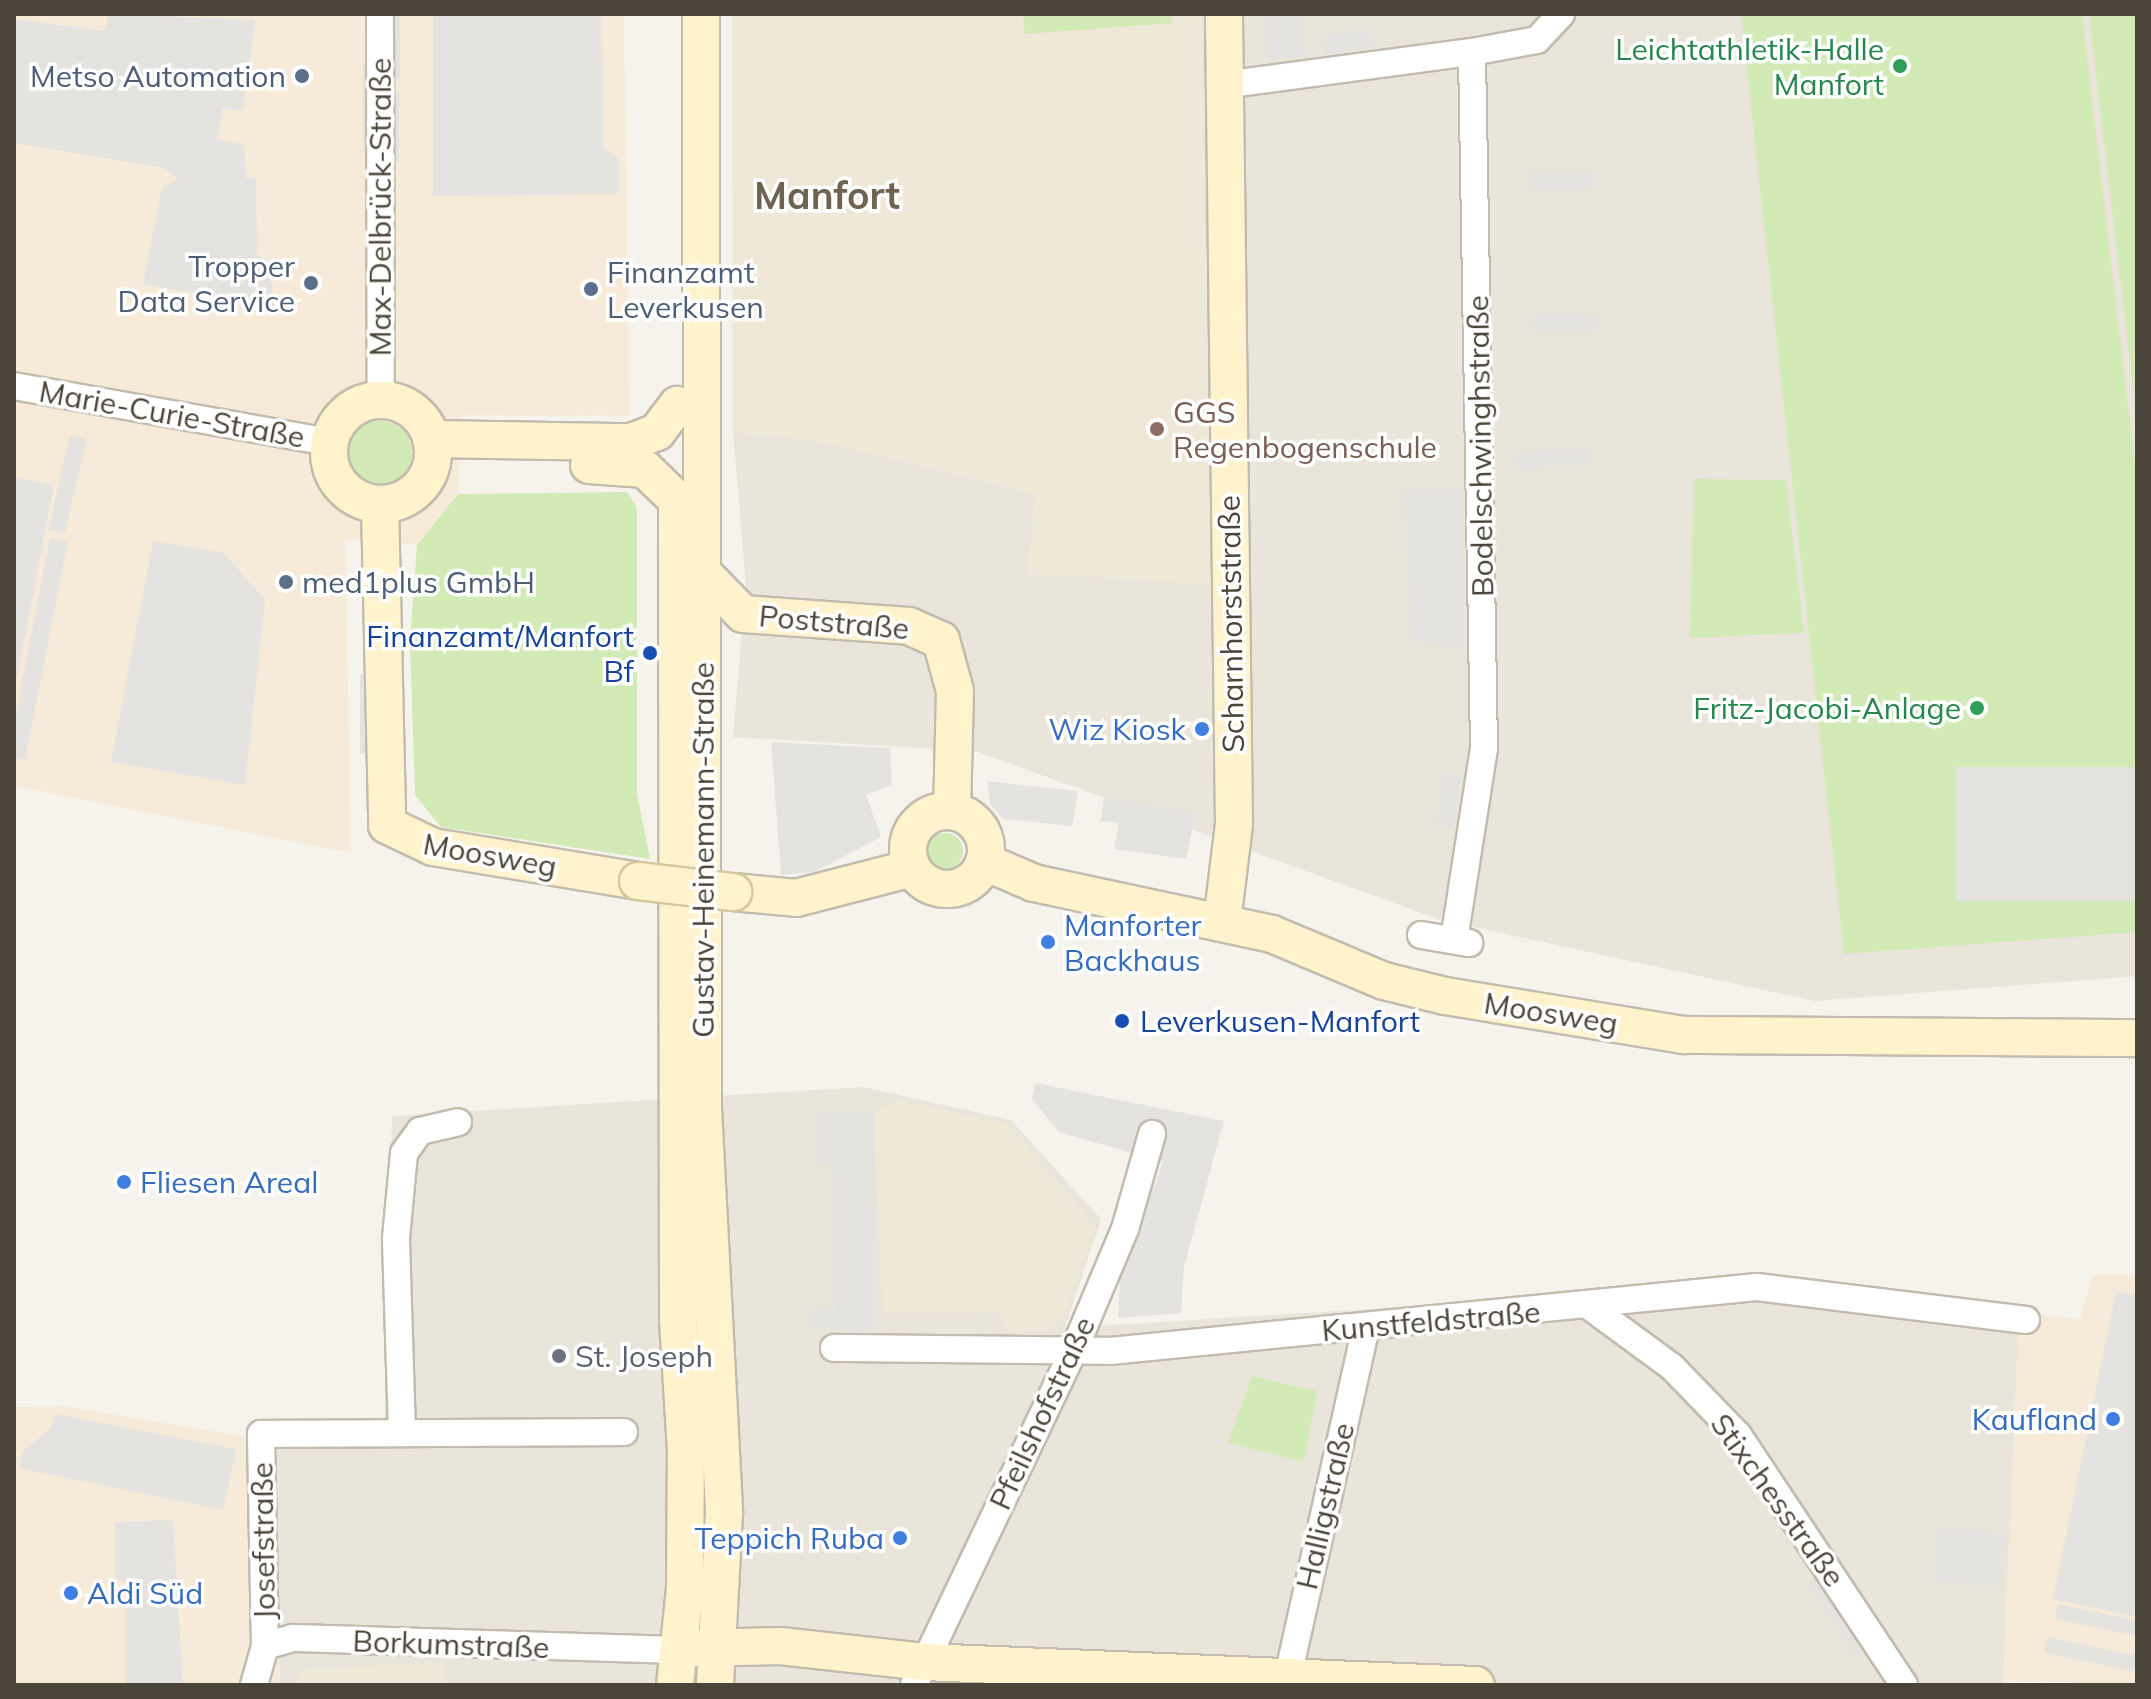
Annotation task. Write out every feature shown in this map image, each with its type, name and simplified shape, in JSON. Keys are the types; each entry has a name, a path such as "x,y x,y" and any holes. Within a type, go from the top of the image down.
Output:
{"street":[{"name":"Max-Delbrück-Straße","path":"380,14 381,400"},
{"name":"Gustav-Heinemann-Straße","path":"675,1685 680,1650 686,1451 678,1320 678,14"},
{"name":"Gustav-Heinemann-Straße","path":"701,14 703,1108 724,1513 720,1647 715,1685"},
{"name":"Scharnhorststraße","path":"1222,922 1234,824 1224,14"},
{"path":"1224,85 1472,52 1537,40 1561,14"},
{"name":"Bodelschwinghstraße","path":"1421,935 1462,941 1484,748 1472,52"},
{"name":"Marie-Curie-Straße","path":"14,386 329,442"},
{"path":"381,400 418,415 431,454 412,495 380,505 340,485 329,442 353,407 381,400"},
{"path":"431,454 631,442 657,432 677,405"},
{"path":"431,454 631,465 655,474 677,500"},
{"name":"Moosweg","path":"380,505 387,825 433,847 638,881 796,898 912,868"},
{"name":"Poststraße","path":"703,573 743,614 909,626 941,640 955,691 952,810"},
{"name":"Poststraße","path":"703,659 743,614"},
{"path":"952,810 981,829 985,862 965,885 950,889 935,887 912,868 915,827 952,810"},
{"name":"Moosweg","path":"985,862 1034,883 1222,922 1445,996 1684,1035 2137,1038"},
{"path":"402,1432 396,1238 404,1153 420,1131 458,1122"},
{"name":"Pfeilshofstraße","path":"919,1674 1073,1352 1125,1229 1152,1134"},
{"name":"Kunstfeldstraße","path":"834,1348 1073,1352 1589,1306 1757,1287 2026,1320"},
{"name":"Stixchesstraße","path":"1589,1306 1672,1367 1738,1435 1904,1685"},
{"name":"Halligstraße","path":"1286,1679 1366,1327"},
{"name":"Josefstraße","path":"265,1646 261,1434 624,1432"},
{"name":"Borkumstraße","path":"265,1646 308,1638 680,1650"},
{"path":"254,1685 265,1646"},
{"path":"680,1650 720,1647 886,1652 919,1674 1476,1685"}],"shaded area":[{"path":"14,14 624,14 629,416 459,415 458,494 417,545 345,540 351,853 14,786"},
{"path":"109,14 255,20 243,111 223,108 217,139 244,144 246,178 256,178 257,256 269,260 274,308 143,284 162,187 179,179 164,168 14,143 14,19 104,31"},
{"path":"392,14 400,14 400,79 392,79"},
{"path":"433,14 601,14 603,147 618,158 618,194 433,196"},
{"path":"732,14 1201,14 1210,584 1028,573 1036,493 811,439 733,432"},
{"path":"1201,14 2137,14 2137,976 1815,1001 1441,920 975,751 733,737 746,585 733,432 811,439 1036,493 1028,573 1210,583"},
{"path":"1266,14 1300,14 1306,57 1267,60"},
{"path":"1370,29 1373,49 1327,56 1324,36"},
{"path":"363,65 370,65 370,146 363,146"},
{"path":"392,92 399,92 399,162 392,162"},
{"path":"1529,172 1595,172 1595,189 1529,189"},
{"path":"1532,315 1598,315 1598,332 1532,332"},
{"path":"70,435 87,439 65,533 48,530"},
{"path":"1590,448 1591,464 1515,469 1514,453"},
{"path":"14,477 54,485 14,692"},
{"path":"1403,490 1463,490 1464,650 1413,641"},
{"path":"50,538 68,541 25,760 14,758 14,724"},
{"path":"153,541 224,553 265,600 245,785 111,762"},
{"path":"360,674 368,674 368,753 360,753"},
{"path":"771,742 890,748 892,785 866,795 881,837 814,872 781,875"},
{"path":"1956,767 2137,767 2137,901 1956,901"},
{"path":"1445,772 1462,775 1452,828 1436,825"},
{"path":"987,781 1078,791 1072,826 1003,819 990,804"},
{"path":"1104,797 1196,812 1186,859 1114,849 1119,823 1101,821"},
{"path":"1035,1083 1224,1121 1184,1267 1181,1313 1118,1318 1120,1277 1163,1162 1059,1132 1032,1099"},
{"path":"863,1087 1011,1120 1101,1219 1065,1328 1803,1282 2019,1312 2003,1685 280,1685 271,1441 384,1441 392,1116"},
{"path":"897,1100 1006,1123 1097,1228 1062,1320 1048,1332 1007,1332 999,1312 883,1313 874,1112"},
{"path":"818,1112 874,1112 875,1337 806,1325 808,1309 834,1308 833,1165 817,1164"},
{"path":"2092,1275 2137,1275 2137,1685 2003,1680 2019,1312 2080,1319"},
{"name":"Kaufland","path":"2116,1291 2137,1296 2137,1617 2053,1599"},
{"path":"63,1406 271,1441 280,1685 14,1685 14,1407"},
{"path":"55,1414 236,1449 223,1510 19,1468 23,1450 50,1430"},
{"path":"173,1520 183,1685 126,1685 126,1581 115,1580 115,1522"},
{"path":"1938,1528 2005,1534 2000,1587 1933,1581"},
{"path":"1822,1575 1869,1648 1856,1657 1809,1584"},
{"path":"2058,1604 2137,1621 2134,1636 2055,1619"},
{"path":"2048,1637 2137,1656 2134,1672 2045,1653"},
{"path":"445,1662 445,1685 293,1685 303,1670"}],"green space":[{"path":"1023,14 1171,14 1172,23 1025,34"},
{"name":"Fritz-Jacobi-Anlage","path":"1741,14 2082,14 2137,483 2137,932 1844,954"},
{"path":"2089,14 2137,14 2137,421"},
{"path":"374,421 386,421 403,430 410,441 410,465 403,476 386,485 374,485 362,480 353,471 348,459 348,447 353,435 362,426"},
{"path":"1694,479 1786,480 1804,633 1690,638"},
{"path":"627,492 637,507 637,794 650,859 441,827 415,795 410,641 417,545 458,494"},
{"path":"945,833 958,838 963,851 958,864 945,869 932,864 927,851 932,838"},
{"path":"1252,1376 1317,1391 1304,1462 1228,1443"}],"place":[{"name":"Leichtathletik-Halle Manfort","path":"1900,66"},
{"name":"Metso Automation","path":"302,76"},
{"name":"Tropper Data Service","path":"311,283"},
{"name":"Finanzamt Leverkusen","path":"591,289"},
{"name":"GGS Regenbogenschule","path":"1157,429"},
{"name":"med1plus GmbH","path":"286,582"},
{"name":"Finanzamt/Manfort Bf","path":"650,653"},
{"name":"Fritz-Jacobi-Anlage","path":"1977,708"},
{"name":"Wiz Kiosk","path":"1202,729"},
{"name":"Manforter Backhaus","path":"1048,942"},
{"name":"Leverkusen-Manfort","path":"1122,1021"},
{"name":"Fliesen Areal","path":"124,1182"},
{"name":"St. Joseph","path":"559,1356"},
{"name":"Kaufland","path":"2113,1419"},
{"name":"Teppich Ruba","path":"900,1538"},
{"name":"Aldi Süd","path":"71,1593"}],"district":[{"name":"Manfort","path":"827,196"}]}
